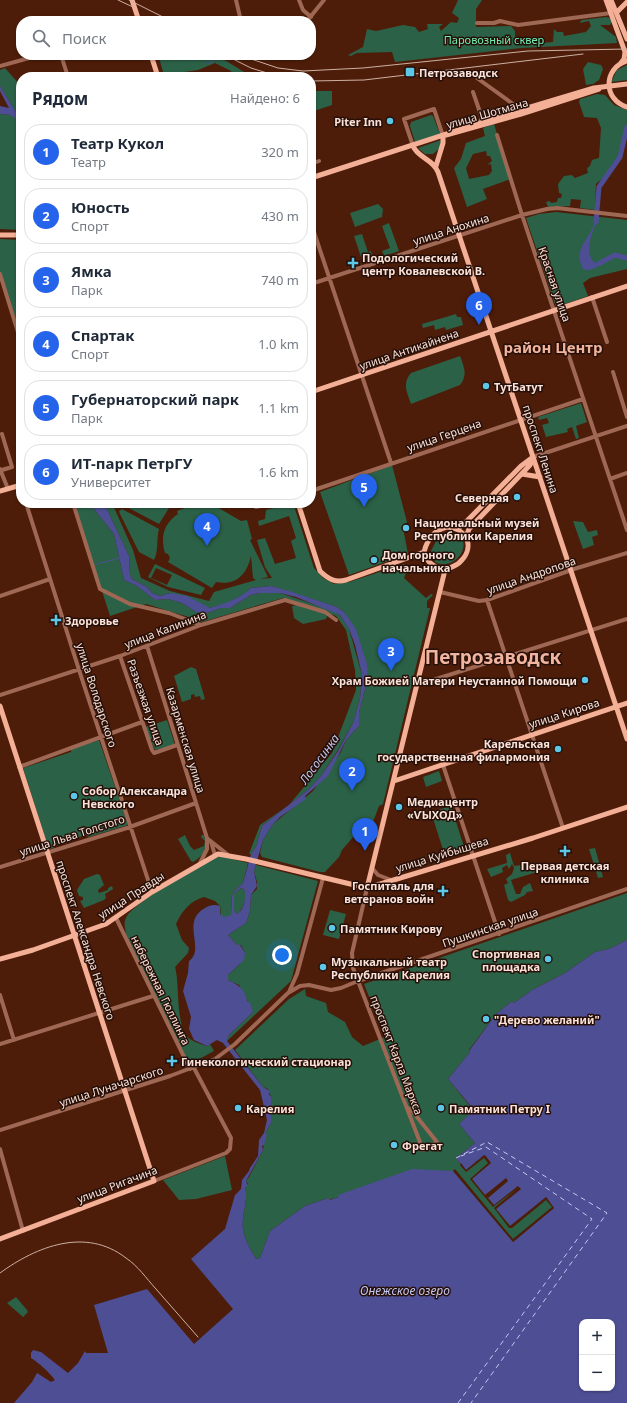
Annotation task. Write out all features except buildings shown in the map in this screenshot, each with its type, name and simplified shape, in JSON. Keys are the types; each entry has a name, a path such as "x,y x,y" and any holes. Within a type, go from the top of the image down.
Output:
{"main road":[{"path":"132,0 137,16"},
{"path":"606,0 627,39"},
{"path":"611,0 625,52 624,59 612,72 609,87 615,100 627,106"},
{"path":"614,13 627,2"},
{"path":"153,60 156,72"},
{"path":"620,64 627,61"},
{"name":"улица Шотмана","path":"443,136 452,135 599,89 627,84"},
{"name":"улица Шотмана","path":"443,136 480,122 594,88 599,89"},
{"path":"316,176 443,136 441,150 436,166 420,155 413,146"},
{"path":"420,155 432,156 441,150"},
{"name":"проспект Ленина","path":"436,166 627,739"},
{"path":"0,235 16,235"},
{"name":"улица Антикайнена","path":"316,390 627,286"},
{"path":"523,470 463,525 457,528 447,527 437,531 429,540 424,552 425,557 431,565 445,570 459,563 464,557 467,548 466,536 469,529 523,470 533,457"},
{"path":"523,470 540,478"},
{"path":"0,492 16,487"},
{"path":"300,508 320,571 327,578 339,582 424,552"},
{"path":"457,528 466,536"},
{"name":"проспект Карла Маркса","path":"367,888 445,570"},
{"name":"улица Кирова","path":"394,781 627,703"},
{"name":"проспект Александра Невского","path":"0,706 154,1181"},
{"name":"улица Куйбышева","path":"367,888 627,807"},
{"name":"улица Правды","path":"0,959 74,936 106,924 152,892 214,856 226,854 323,878"},
{"path":"323,878 367,888"},
{"name":"улица Ригачина","path":"0,1239 154,1181"}],"street":[{"path":"236,0 240,16"},
{"path":"299,0 302,10 307,16"},
{"path":"311,16 324,0"},
{"path":"477,23 494,23 500,21 518,25 614,13"},
{"path":"0,66 22,60"},
{"path":"63,60 66,72"},
{"path":"477,78 513,104 515,108 514,112"},
{"path":"473,92 482,118 480,122"},
{"path":"413,146 404,119 434,109 443,136"},
{"name":"Красная улица","path":"497,135 522,215 627,530"},
{"name":"улица Анохина","path":"316,282 522,215 547,209 557,208 627,216"},
{"path":"316,237 391,463"},
{"path":"0,276 16,326"},
{"path":"592,298 607,342"},
{"path":"613,372 627,417"},
{"name":"улица Герцена","path":"316,489 583,398"},
{"path":"533,457 627,426"},
{"path":"2,434 12,467 1,470 8,489"},
{"path":"610,479 627,473"},
{"name":"улица Володарского","path":"28,508 100,737 152,892"},
{"path":"75,508 100,589 130,604 169,613 201,625"},
{"name":"улица Андропова","path":"440,592 479,601 487,600 571,570 627,554"},
{"path":"0,596 50,579"},
{"name":"улица Калинина","path":"0,695 120,656 201,625 285,600 324,612 336,620"},
{"path":"487,600 563,828"},
{"path":"417,685 627,619"},
{"name":"Казарменская улица","path":"147,646 214,856"},
{"name":"Разъезжая улица","path":"120,656 154,753 178,745"},
{"path":"19,767 142,722"},
{"path":"443,765 499,934"},
{"name":"улица Льва Толстого","path":"0,868 196,803"},
{"path":"200,863 209,841 226,854"},
{"path":"372,868 378,875 391,880"},
{"path":"288,993 297,974 323,878"},
{"name":"проспект Карла Маркса","path":"367,888 352,953 353,968 423,1150 436,1142 413,1112 408,1108"},
{"name":"Пушкинская улица","path":"288,993 303,985 331,990 341,988 627,889"},
{"name":"набережная Гюллинга","path":"116,918 190,1069"},
{"name":"улица Луначарского","path":"0,1130 194,1068 224,1053 288,993"},
{"path":"0,995 14,1040"},
{"path":"0,1044 153,996"},
{"name":"улица Ригачина","path":"154,1181 226,1153 230,1149 231,1138 194,1068"},
{"path":"0,1149 23,1231"}],"green space":[{"name":"Паровозный сквер","path":"458,0 482,0 476,9 476,27 511,26 515,31 515,36 518,43 527,41 531,44 553,42 554,29 557,32 563,32 564,36 586,32 591,26 589,21 579,23 582,20 606,17 610,18 612,22 610,25 600,25 616,37 617,43 521,48 395,62 392,52 357,53 351,56 348,55 363,47 367,29 376,31 403,25 415,27 419,32 428,29 427,24 443,24 439,27 441,31 451,22 457,23 459,18 452,13"},
{"path":"160,60 224,60 245,72 231,72 215,63 198,70 184,72 163,72"},
{"path":"588,62 601,65 603,69 599,80 593,84 586,85 583,69"},
{"path":"627,65 627,80 611,82 617,70"},
{"path":"5,68 16,80 16,112 0,86 0,70"},
{"path":"316,91 332,91 332,105 316,110"},
{"path":"597,94 605,95 614,105 627,110 626,139 620,158 616,165 611,166 605,176 596,184 595,210 580,208 581,200 571,199 570,206 548,207 546,202 557,202 558,198 561,198 562,194 559,193 558,184 564,176 572,175 575,178 588,173 587,168 590,166 592,160 599,158 601,128 597,118 584,117 579,102 580,99"},
{"path":"0,114 12,115 16,119 16,230 0,229"},
{"path":"431,115 433,116 440,134 415,142 410,126 411,122"},
{"path":"494,124 511,179 483,189 487,199 467,207 454,168 461,159 466,143 485,136 483,128","holes":["486,151 487,156 490,156 492,161 487,165 491,164 492,171 489,175 469,179 466,168 473,154"]},
{"path":"441,140 440,148 433,154 425,154 418,148"},
{"path":"378,204 383,209 382,217 355,227 350,213"},
{"path":"556,212 627,220 627,269 590,278 583,283 588,296 556,307 526,218 539,214"},
{"path":"389,223 399,251 384,256 382,251 390,248 382,226"},
{"path":"362,234 368,252 371,251 373,259 363,263 354,236"},
{"path":"0,239 16,240 16,320 0,271"},
{"path":"456,314 457,317 461,317 463,325 446,330 445,327 435,330 434,325 423,328 422,324"},
{"path":"460,356 465,374 460,385 411,404 406,384 411,373"},
{"path":"581,403 587,422 576,426 579,438 576,439 572,427 567,429 568,432 546,437 542,425 549,423 547,418 539,420 538,417"},
{"path":"392,465 407,522 403,528 408,554 349,575 320,492"},
{"path":"76,508 94,508 114,534 124,580 137,586 155,600 168,599 182,603 196,612 207,613 221,608 230,608 251,595 260,593 280,593 331,610 340,615 349,629 362,675 360,699 353,723 321,776 309,789 290,804 332,753 356,690 355,670 346,630 336,616 328,613 326,619 303,624 294,618 292,606 303,604 283,598 192,625 195,619 146,604 110,616"},
{"path":"106,508 114,508 133,550 141,578 170,591 209,601 214,592 256,580 253,578 251,556 247,569 239,578 229,582 216,582 212,588 168,562 170,558 168,554 165,553 163,536 166,526 178,514 177,511 185,508 219,508 241,521 247,520 252,539 250,540 268,577 260,579 272,578 265,567 257,540 265,538 275,564 296,558 291,541 296,538 289,516 259,526 258,521 265,519 266,510 274,508 295,508 314,568 323,578 334,584 349,582 404,564 405,566 401,568 406,573 404,578 426,598 431,594 433,595 427,601 427,608 430,608 383,804 379,806 373,822 358,835 354,836 342,850 339,857 325,872 262,857 260,853 263,840 273,824 313,791 341,752 346,740 359,726 359,712 368,678 359,640 344,612 337,607 271,586 251,588 246,593 228,603 210,608 170,593 160,596 152,593 147,587 132,579 130,575 129,556"},
{"path":"129,508 169,508 159,524"},
{"path":"122,509 159,529 154,560 139,552 120,514 119,511"},
{"path":"573,521 583,522 588,532 597,530 598,535 592,537 594,545 583,549"},
{"path":"445,533 458,534 464,545 459,557 448,564 442,564 435,562 431,551 437,539"},
{"path":"155,564 205,588 201,595 168,587 148,577","holes":["156,568 172,575 167,585 151,578"]},
{"path":"191,667 196,669 205,699 201,700 200,696 195,697 194,694 191,695 191,699 182,702 174,676"},
{"path":"167,720 175,745 155,750 145,727"},
{"path":"99,740 128,825 89,837 86,835 54,845 54,848 49,849 23,768 71,752 71,749"},
{"path":"439,771 442,781 426,787 423,777"},
{"path":"451,806 465,850 445,856 431,812"},
{"path":"286,807 262,826 256,847 251,854 249,854 260,825"},
{"path":"185,835 190,846 194,850 204,846 205,841 201,837 204,835 206,843 204,851 197,860 193,862 178,839"},
{"path":"595,848 603,877 598,878 589,849"},
{"path":"510,853 514,866 537,863 537,872 511,880 516,894 520,894 523,887 530,883 533,891 527,892 525,895 511,902 508,900 504,885 508,883 506,879 512,874 514,868 512,864 509,869 507,865 502,868 503,872 491,877 487,869 507,863 506,855"},
{"path":"220,856 248,863 243,883 234,891 232,896 231,915 227,918 222,917 220,914 220,906 215,901 204,897 187,907 176,924 182,940 189,948 188,953 175,967 182,1026 185,1034 190,1039 207,1046 210,1044 214,1051 192,1063 187,1062 126,934 125,922 127,916 143,901 211,859"},
{"path":"256,865 318,881 291,981 227,1041 229,1035 253,1012 239,985 228,980 228,975 239,965 245,953 241,945 237,945 228,935 246,923 250,911 251,895 257,889 254,871"},
{"path":"97,874 100,875 104,885 98,890 99,893 108,890 108,888 112,886 113,889 105,894 106,898 104,900 84,908 80,901 83,900 83,897 79,896 77,890 84,879"},
{"path":"241,888 244,889 245,892 245,901 237,914 234,910 234,893"},
{"path":"627,893 627,940 609,949 595,952 565,973 532,990 514,1003 512,1001 496,1014 469,1050 470,1052 448,1079 474,1111 459,1124 475,1143 456,1158 466,1170 485,1155 518,1186 546,1197 554,1208 513,1242 339,1197 329,1200 328,1198 305,1206 270,1231 260,1258 256,1259 246,1241 243,1229 246,1198 245,1187 248,1184 246,1181 263,1150 265,1133 271,1123 271,1097 268,1089 263,1087 235,1050 289,999 305,989 306,996 326,1003 328,1012 345,1022 352,1037 363,1046 385,1037 364,984"},
{"path":"330,910 346,914 339,939 323,935"},
{"path":"225,1156 232,1190 196,1199 179,1200 163,1180"},
{"path":"16,1297 28,1312 23,1317 7,1303"}],"water":[{"path":"0,86 16,112 16,120 11,115 0,114 0,106 9,108 0,91"},
{"path":"595,217 598,217 589,248 591,259 595,263 604,261 594,268 586,270 583,269 580,261 580,254 584,242 594,224"},
{"name":"Онежское озеро","path":"94,508 106,508 129,556 130,575 132,579 147,587 152,593 160,596 170,593 187,596 210,608 237,598 251,588 271,586 289,591 337,607 344,612 356,629 367,664 368,678 359,712 359,726 346,740 328,776 305,796 306,799 280,817 273,824 263,840 254,871 257,886 251,895 250,911 246,923 228,935 237,945 240,945 245,953 244,960 228,975 228,980 243,990 253,1012 229,1035 227,1041 263,1087 270,1091 269,1094 271,1097 271,1123 265,1133 267,1135 264,1145 262,1146 263,1150 246,1181 248,1186 245,1187 246,1198 243,1229 246,1241 256,1259 260,1258 270,1231 305,1206 328,1198 330,1200 339,1197 338,1195 412,1169 453,1171 513,1242 554,1208 546,1197 511,1226 496,1209 520,1189 518,1186 494,1206 488,1198 508,1181 506,1179 485,1195 472,1179 491,1163 484,1155 466,1170 456,1158 475,1143 459,1124 474,1110 448,1079 470,1052 469,1051 496,1014 512,1001 514,1003 532,990 565,973 595,952 609,949 627,940 627,1403 14,1403 32,1382 37,1373 51,1382 55,1380 44,1368 31,1358 31,1353 33,1350 41,1352 68,1373 78,1363 85,1351 86,1353 108,1353 94,1305 147,1289 194,1344 233,1309 191,1259 225,1229 235,1195 241,1189 242,1180 258,1156 259,1140 264,1133 267,1120 260,1090 223,1043 217,1040 207,1046 194,1040 189,1029 191,1017 183,991 188,973 189,961 194,956 195,950 193,928 194,920 205,908 212,905 220,906 220,914 224,917 231,915 232,896 234,891 243,883 251,854 256,847 262,826 309,789 321,776 338,751 353,723 360,699 362,675 355,645 349,629 340,615 296,597 280,593 260,593 251,595 230,608 221,608 207,613 196,612 182,603 168,599 155,600 137,586 124,580 114,534","holes":["241,888 244,889 243,906 237,914 234,910 234,893"]}],"pier":[{"path":"485,1155 491,1163 472,1179 485,1195 506,1178 508,1181 488,1198 494,1205 518,1186 521,1189 496,1209 510,1226 546,1197 554,1208 513,1242 453,1171 455,1169 513,1239 552,1207 546,1200 512,1228 509,1228 494,1208 518,1188 493,1207 470,1179 488,1163 484,1158 466,1172 460,1165 461,1163 466,1170"}],"waterway":[{"path":"206,63 210,63 213,60"},
{"path":"596,222 599,187 620,157 627,127"},
{"path":"598,264 615,255 627,258"},
{"path":"97,564 120,558"}],"ferry route":[{"path":"456,1158 487,1142 607,1213 471,1403"},
{"path":"458,1403 592,1219 486,1147 461,1156"}],"railway":[{"path":"118,0 133,7"},
{"path":"129,0 161,16"},
{"path":"254,60 278,68 303,71 363,68 528,51 627,49"},
{"path":"316,81 364,80 583,54"},
{"path":"235,60 251,68 264,72"},
{"path":"0,1273 14,1263 46,1248 78,1242 95,1243 111,1249 126,1258 142,1272 198,1337"}],"place":[{"name":"Петрозаводск","path":"410,72"},
{"name":"Piter Inn","path":"390,121"},
{"name":"Подологический центр Ковалевской В.","path":"353,263"},
{"name":"ИТ-парк ПетрГУ","path":"479,325"},
{"name":"ТутБатут","path":"486,386"},
{"name":"Северная","path":"517,497"},
{"name":"Губернаторский парк","path":"364,507"},
{"name":"Национальный музей Республики Карелия","path":"406,528"},
{"name":"Спартак","path":"207,546"},
{"name":"Дом горного начальника","path":"374,560"},
{"name":"Здоровье","path":"56,620"},
{"name":"Ямка","path":"391,671"},
{"name":"Храм Божией Матери Неустанной Помощи","path":"585,680"},
{"name":"Карельская государственная филармония","path":"558,749"},
{"name":"Юность","path":"352,791"},
{"name":"Собор Александра Невского","path":"74,796"},
{"name":"Медиацентр «ѴЫХОД»","path":"399,807"},
{"name":"Театр Кукол","path":"365,851"},
{"name":"Первая детская клиника","path":"565,851"},
{"name":"Госпиталь для ветеранов войн","path":"443,891"},
{"name":"Памятник Кирову","path":"332,928"},
{"name":"Спортивная площадка","path":"548,959"},
{"name":"Музыкальный театр Республики Карелия","path":"323,967"},
{"name":"\"Дерево желаний\"","path":"486,1019"},
{"name":"Гинекологический стационар","path":"172,1061"},
{"name":"Карелия","path":"238,1108"},
{"name":"Памятник Петру I","path":"441,1108"},
{"name":"Фрегат","path":"394,1145"}],"district":[{"name":"район Центр","path":"553,347"},
{"name":"Петрозаводск","path":"493,657"}],"water label":[{"name":"Лососинка","path":"319,759"}]}
